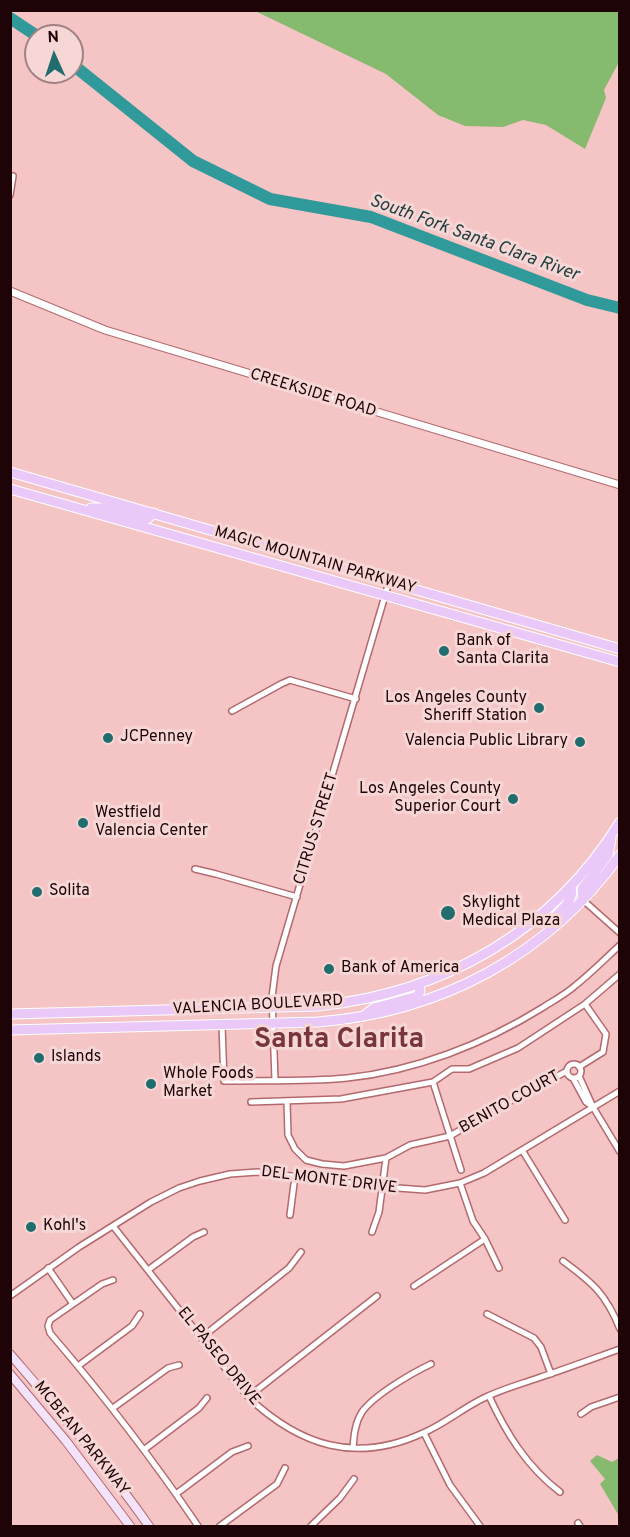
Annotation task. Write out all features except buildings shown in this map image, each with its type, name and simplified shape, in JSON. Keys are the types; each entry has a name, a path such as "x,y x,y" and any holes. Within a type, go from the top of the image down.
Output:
{"main road":[{"name":"MAGIC MOUNTAIN PARKWAY","path":"10,472 620,649"},
{"name":"MAGIC MOUNTAIN PARKWAY","path":"10,489 620,662"},
{"path":"79,508 106,508 147,519 153,513"},
{"name":"VALENCIA BOULEVARD","path":"10,1014 347,1003 419,985 461,967 501,944 536,919 571,886 611,837 620,822"},
{"path":"583,900 582,889 608,855 611,837"},
{"name":"VALENCIA BOULEVARD","path":"10,1030 318,1022 362,1017 404,1008 456,989 505,963 550,930 583,900 620,855"},
{"path":"550,930 554,918 571,900 573,895 571,886"},
{"path":"362,1017 374,1008 418,996 419,985"},
{"name":"MCBEAN PARKWAY","path":"10,1354 135,1505 149,1527"},
{"name":"MCBEAN PARKWAY","path":"10,1374 66,1441 130,1527"}],"street":[{"path":"10,195 13,176"},
{"name":"CREEKSIDE ROAD","path":"10,291 99,328 186,356 620,485"},
{"name":"CITRUS STREET","path":"275,1080 272,989 276,966 389,582"},
{"path":"232,711 290,680 356,699"},
{"path":"195,869 297,897"},
{"path":"583,900 620,933"},
{"path":"222,1025 224,1081 314,1080 371,1075 396,1070 473,1044 523,1019 575,986 620,945"},
{"path":"251,1102 341,1100 433,1082 452,1070 469,1069 518,1048 585,1004 620,974"},
{"name":"BENITO COURT","path":"579,1067 603,1052 606,1034 585,1004"},
{"path":"576,1077 580,1071 579,1067 571,1065 567,1071 568,1075 576,1077 620,1152"},
{"name":"BENITO COURT","path":"287,1102 288,1136 295,1149 306,1160 344,1166 386,1158 410,1145 450,1136 567,1071"},
{"path":"433,1082 461,1170"},
{"name":"DEL MONTE DRIVE","path":"10,1296 48,1268 151,1202 200,1180 249,1172 425,1190 460,1183 484,1173 620,1091"},
{"path":"522,1150 565,1220"},
{"path":"372,1232 380,1212 386,1158"},
{"path":"290,1215 296,1176"},
{"path":"460,1183 473,1221 499,1268"},
{"name":"EL PASEO DRIVE","path":"112,1226 248,1397 270,1418 303,1437 337,1447 388,1445 424,1433 465,1407 489,1396 620,1349"},
{"path":"148,1270 193,1237 204,1232"},
{"path":"414,1286 485,1239"},
{"path":"201,1338 289,1268 301,1252"},
{"path":"563,1261 586,1278 602,1294 612,1309 620,1329"},
{"path":"48,1268 73,1304"},
{"path":"113,1280 102,1284 50,1320 48,1326 50,1333 145,1449 198,1527"},
{"path":"248,1397 377,1296"},
{"path":"78,1366 132,1326 140,1314"},
{"path":"487,1314 534,1338 541,1347 551,1374"},
{"path":"353,1448 358,1421 368,1405 411,1374 431,1364"},
{"path":"113,1408 168,1368 179,1365"},
{"path":"489,1396 503,1426 518,1448 546,1481 560,1492"},
{"path":"581,1414 591,1407 620,1397"},
{"path":"145,1449 199,1408 207,1398"},
{"path":"424,1433 454,1492 480,1527"},
{"path":"176,1494 232,1452 248,1446"},
{"path":"220,1527 278,1484 285,1468"},
{"path":"311,1527 340,1498 354,1479"}],"green space":[{"path":"255,11 619,11 619,62 604,90 606,98 585,149 546,125 523,120 503,127 465,126 438,115 386,74"},
{"path":"597,1455 612,1462 619,1458 619,1516 600,1484 605,1479 590,1461"}],"waterway":[{"name":"South Fork Santa Clara River","path":"10,18 24,27"},
{"name":"South Fork Santa Clara River","path":"84,74 193,161 270,199 371,217 587,300 620,308"}],"place":[{"name":"Bank of Santa Clarita","path":"444,651"},
{"name":"Los Angeles County Sheriff Station","path":"539,708"},
{"name":"JCPenney","path":"108,738"},
{"name":"Valencia Public Library","path":"580,742"},
{"name":"Los Angeles County Superior Court","path":"513,799"},
{"name":"Westfield Valencia Center","path":"83,823"},
{"name":"Solita","path":"37,892"},
{"name":"Skylight Medical Plaza","path":"448,913"},
{"name":"Bank of America","path":"329,969"},
{"name":"Islands","path":"39,1058"},
{"name":"Whole Foods Market","path":"151,1084"},
{"name":"Kohl's","path":"31,1227"}],"district":[{"name":"Santa Clarita","path":"339,1041"}]}
